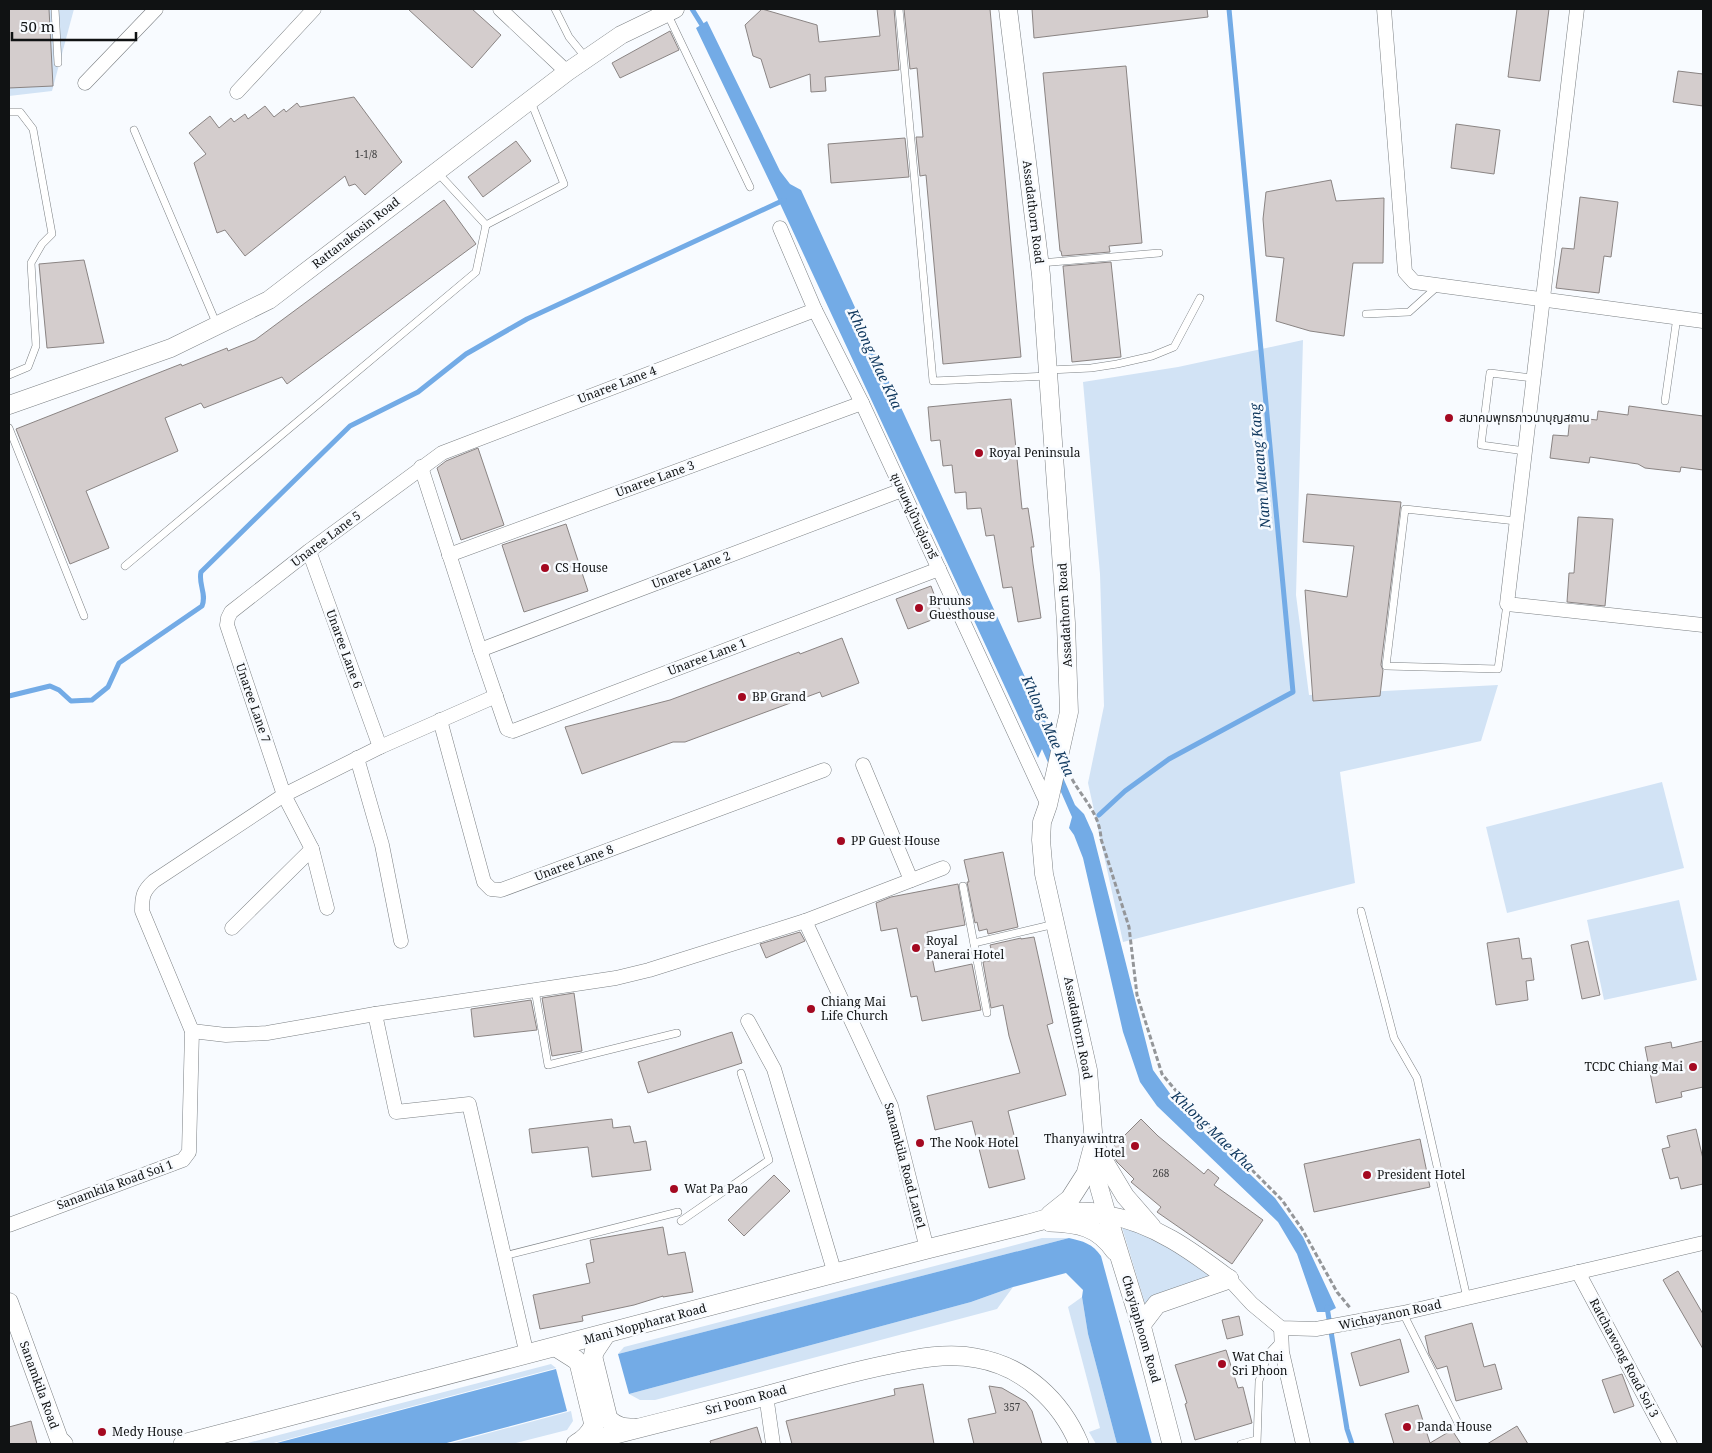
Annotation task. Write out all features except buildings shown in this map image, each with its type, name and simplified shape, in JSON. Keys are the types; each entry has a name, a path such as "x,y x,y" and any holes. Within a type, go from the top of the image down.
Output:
{"main road":[{"path":"1038,1222 1058,1209 1075,1192 1086,1174 1094,1144"},
{"name":"Mani Noppharat Road","path":"183,1444 1074,1212 1090,1211 1107,1214"},
{"name":"Chayiaphoom Road","path":"1107,1214 1141,1325 1172,1444"},
{"path":"1038,1222 1067,1223 1088,1227 1100,1233 1121,1260"},
{"path":"1141,1325 1157,1304 1229,1279"},
{"path":"606,1334 594,1352 593,1358 608,1419 621,1428 640,1428"},
{"path":"556,1347 575,1359 579,1364 594,1425 590,1433 577,1444"},
{"name":"Sri Poom Road","path":"577,1444 856,1371 915,1359 944,1356 976,1357 994,1362 1012,1370 1034,1384 1064,1414 1079,1444"}],"street":[{"path":"85,83 156,9"},
{"path":"237,92 314,9"},
{"path":"500,9 567,72"},
{"name":"Assadathorn Road","path":"1008,9 1040,264 1066,623 1069,712 1053,785 1042,822 1041,840 1044,874 1088,1070 1099,1187 1107,1214"},
{"path":"1384,9 1406,272 1414,282 1703,321"},
{"path":"1577,9 1507,604 1703,625"},
{"name":"Rattanakosin Road","path":"9,405 170,348 269,300 586,58 621,35 672,10"},
{"name":"ชุมชนหมู่บ้านอุ่นอารี","path":"780,228 816,310 862,403 1048,805"},
{"name":"Unaree Lane 4","path":"421,467 458,445 816,310"},
{"name":"Unaree Lane 3","path":"449,555 862,403"},
{"path":"421,467 496,696 380,747 284,795 154,881 145,889 142,899 142,911 192,1031 226,1035 267,1033 375,1014 616,978 649,970 806,921 943,868"},
{"name":"Unaree Lane 5","path":"231,612 421,467"},
{"name":"Unaree Lane 2","path":"480,650 902,490"},
{"name":"Unaree Lane 6","path":"309,551 380,747"},
{"name":"Unaree Lane 1","path":"496,696 507,729 513,731 939,569"},
{"name":"Unaree Lane 7","path":"231,612 227,625 284,795 312,850 327,908"},
{"name":"Unaree Lane 8","path":"440,720 484,882 491,889 501,890 824,770"},
{"path":"357,758 382,845 401,941"},
{"path":"863,764 911,880"},
{"path":"232,928 312,850"},
{"name":"Sanamkila Road Lane1","path":"806,921 891,1106 927,1249"},
{"path":"375,1014 396,1112 469,1104 527,1355"},
{"path":"748,1021 774,1069 835,1274"},
{"name":"Sanamkila Road Soi 1","path":"9,1225 183,1160 189,1152 192,1031"},
{"path":"1094,1144 1125,1196 1155,1230"},
{"path":"1107,1214 1125,1218 1155,1230 1192,1250 1229,1279 1281,1334 1282,1352 1303,1444"},
{"name":"Wichayanon Road","path":"1281,1334 1356,1323 1703,1243"},
{"name":"Ratchawong Road Soi 3","path":"1578,1272 1670,1444"},
{"name":"Sanamkila Road","path":"9,1302 60,1443"},
{"path":"766,1396 774,1444"}],"lane":[{"path":"55,9 58,63"},
{"path":"555,9 569,37 586,58"},
{"path":"899,9 933,381 1049,373 1117,364 1152,356 1174,347 1200,298"},
{"path":"672,10 750,188"},
{"path":"486,225 564,184 530,99"},
{"path":"9,112 20,112 33,129 52,234 42,244 31,263 36,346 28,367 9,375"},
{"path":"134,130 217,325"},
{"path":"436,171 486,225"},
{"path":"125,566 476,272 486,225"},
{"path":"1040,264 1159,253"},
{"path":"1366,314 1409,312 1439,285"},
{"path":"1665,401 1677,317"},
{"path":"1524,451 1481,445 1490,373 1533,378"},
{"path":"9,428 84,616"},
{"path":"1507,604 1498,669 1386,666 1406,509 1516,521"},
{"path":"963,886 987,1013"},
{"path":"1362,911 1394,1038 1417,1078 1467,1298"},
{"path":"974,943 1056,924"},
{"path":"535,989 548,1065 677,1033"},
{"path":"681,1221 769,1160 741,1073"},
{"path":"504,1256 678,1212"},
{"path":"1403,1312 1461,1429"},
{"path":"1241,1444 1256,1442 1261,1372 1268,1354 1281,1334"}],"path":[{"path":"1059,756 1074,783 1092,808 1101,831 1101,838 1129,927 1137,995 1162,1074 1192,1110 1282,1200 1302,1229 1337,1292 1351,1307 1356,1323"}],"shaded area":[{"path":"9,9 74,9 52,91 9,96"},
{"path":"1303,340 1296,595 1309,695 1498,685 1481,741 1340,772 1355,883 1123,942 1088,783 1104,706 1100,574 1083,382 1178,367"},
{"path":"1662,782 1684,868 1507,913 1486,827"},
{"path":"1679,900 1697,980 1604,1000 1587,920"},
{"path":"1121,1224 1179,1250 1218,1277 1146,1307"},
{"path":"1042,1238 1069,1238 618,1354 624,1347"},
{"path":"1013,1287 997,1309 655,1400 640,1400 629,1394 971,1302"},
{"path":"1082,1297 1088,1334 1117,1444 1096,1444 1089,1432 1100,1428 1068,1307"},
{"path":"551,1364 556,1368 270,1444 244,1444"},
{"path":"571,1411 573,1421 567,1430 512,1444 448,1444"}],"water":[{"path":"707,21 780,171 790,184 801,190 1048,727 1045,736 1075,805 1084,814 1093,834 1153,1070 1179,1106 1275,1198 1303,1237 1336,1308 1328,1312 1317,1312 1297,1254 1278,1222 1157,1106 1140,1082 1123,1032 1083,858 1074,835 1069,828 1072,817 1042,749 1038,758 776,195 696,28"},
{"path":"1069,1238 1087,1244 1101,1256 1152,1444 1117,1444 1088,1334 1082,1297 1083,1290 1066,1273 1013,1287 971,1302 629,1394 618,1354"},
{"path":"556,1369 567,1411 443,1444 273,1444"}],"waterway":[{"name":"Khlong Mae Kha","path":"692,9 705,30"},
{"name":"Nam Mueang Kang","path":"1099,815 1125,791 1169,759 1293,692 1229,9"},
{"path":"9,696 50,686 59,690 71,701 92,700 108,687 119,663 202,606 204,597 201,572 350,426 418,392 466,354 527,319 784,200"},
{"name":"Khlong Mae Kha","path":"1327,1307 1347,1429 1352,1444"}],"place":[{"name":"สมาคมพุทธภาวนาบุญสถาน","path":"1449,418"},
{"name":"Royal Peninsula","path":"979,453"},
{"name":"CS House","path":"545,568"},
{"name":"Bruuns Guesthouse","path":"919,608"},
{"name":"BP Grand","path":"742,697"},
{"name":"PP Guest House","path":"841,841"},
{"name":"Royal Panerai Hotel","path":"916,948"},
{"name":"Chiang Mai Life Church","path":"811,1009"},
{"name":"TCDC Chiang Mai","path":"1693,1067"},
{"name":"The Nook Hotel","path":"920,1143"},
{"name":"Thanyawintra Hotel","path":"1135,1146"},
{"name":"President Hotel","path":"1367,1175"},
{"name":"Wat Pa Pao","path":"674,1189"},
{"name":"Wat Chai Sri Phoon","path":"1222,1364"},
{"name":"Panda House","path":"1407,1427"},
{"name":"Medy House","path":"102,1432"}]}
